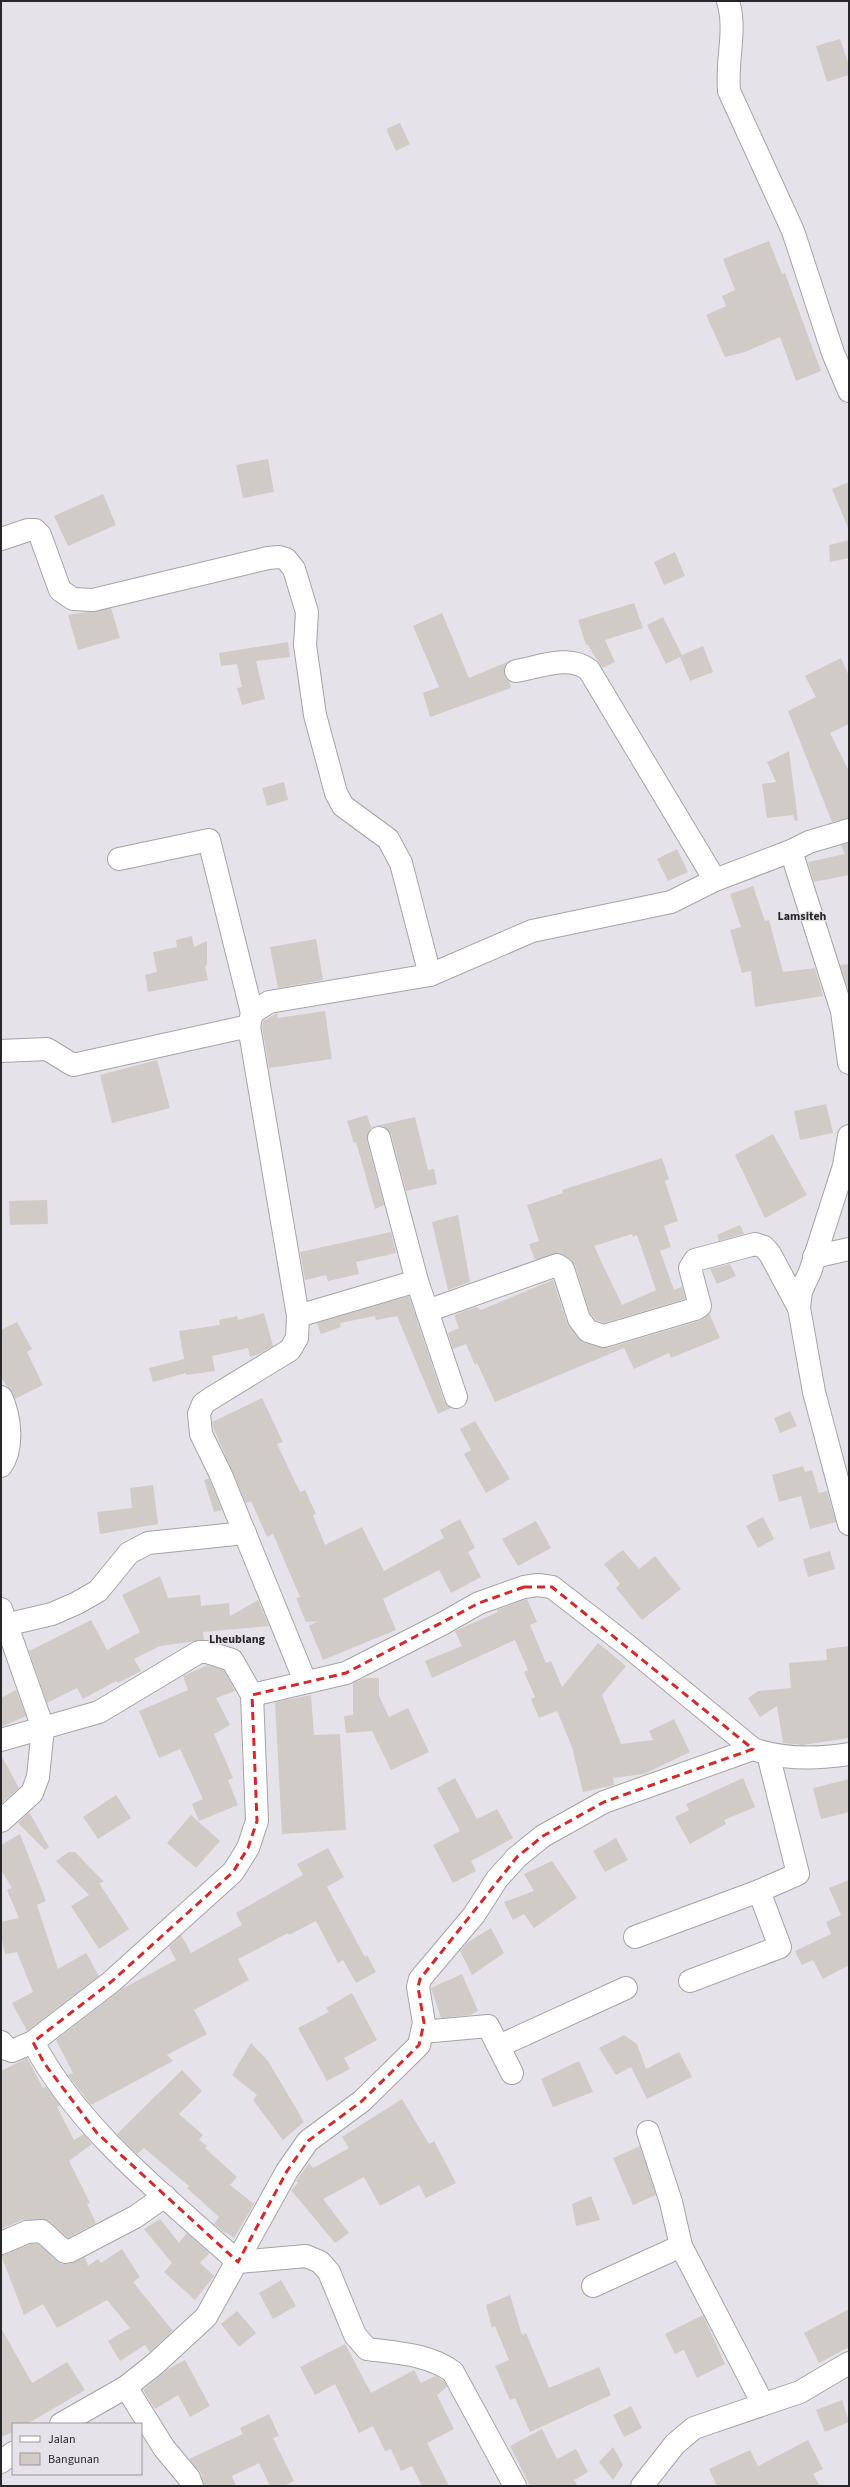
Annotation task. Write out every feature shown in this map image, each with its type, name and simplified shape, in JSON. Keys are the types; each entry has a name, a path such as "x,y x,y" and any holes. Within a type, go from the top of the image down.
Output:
{"street":[{"path":"728,1 733,18 727,69 730,91 793,231 834,353 849,391"},
{"path":"1,539 28,530 35,530 40,535 60,590 73,599 93,600 268,558 279,557 286,559 294,569 307,612 305,645 315,715 336,794 343,806 388,839 395,849 401,863 430,975"},
{"path":"516,671 572,661 582,664 589,670 715,880"},
{"path":"1,1051 47,1049 73,1065 250,1019 269,1002 430,975 532,931 602,915 658,906 715,880 791,851 809,842 849,830"},
{"path":"119,859 209,840 250,1019 298,1316 297,1338 290,1350 203,1404 199,1414 201,1434 221,1475 305,1681"},
{"path":"791,851 842,1011 849,1063"},
{"path":"849,1136 844,1166 806,1282 814,1392 849,1524"},
{"path":"379,1138 417,1281 456,1397"},
{"path":"427,1311 557,1264 563,1269 579,1319 588,1331 604,1336 700,1306 690,1268 691,1263 754,1244 764,1247 770,1254 806,1282"},
{"path":"806,1282 849,1249"},
{"path":"298,1316 417,1281"},
{"path":"1,1397 9,1428 9,1444 1,1466"},
{"path":"1,1821 32,1792 38,1776 43,1728 3,1617 52,1614 77,1604 98,1591 129,1553 148,1543 245,1533"},
{"path":"252,1695 305,1681 346,1673 442,1624 479,1603 524,1588 546,1585 552,1587 623,1641 761,1752 798,1874 759,1891 635,1937"},
{"path":"1,1740 98,1712 199,1652 207,1652 232,1660 252,1695 257,1821 248,1848 232,1872 111,1982 33,2042 12,2051 7,2049 1,2042"},
{"path":"63,2423 126,2387 155,2364 206,2317 238,2262 287,2171 308,2141 362,2101 419,2045 424,2023 418,1986 420,1979 474,1915 497,1879 517,1857 544,1836 604,1802 761,1752 818,1758 849,1754"},
{"path":"690,1981 780,1948 759,1891"},
{"path":"499,2046 626,1988"},
{"path":"422,2032 488,2026 512,2073"},
{"path":"33,2042 44,2063 97,2133 238,2262 306,2256 320,2262 329,2272 355,2335 367,2349 414,2355 443,2364 453,2372 514,2486"},
{"path":"648,2132 671,2202 681,2246 763,2404"},
{"path":"1,2243 27,2232 42,2231 60,2250 65,2252 70,2251 135,2217 165,2196"},
{"path":"593,2286 681,2246"},
{"path":"642,2486 675,2444 694,2428 800,2392 849,2363"},
{"path":"126,2387 164,2448 188,2478 192,2486"},
{"path":"1,2462 12,2454"}],"highlighted area":[{"path":"524,1587 552,1587 753,1749 604,1802 543,1836 517,1857 420,1979 418,1987 424,2023 419,2045 362,2101 308,2141 287,2171 238,2262 97,2133 44,2063 33,2042 111,1982 233,1872 248,1848 257,1821 252,1695 346,1673 479,1603"}],"building":[{"path":"840,39 849,65 849,75 827,82 816,46"},
{"path":"400,123 410,144 396,151 386,129"},
{"path":"769,241 782,274 785,273 821,371 796,381 780,337 745,352 725,357 706,315 726,306 722,296 735,290 723,259"},
{"path":"268,459 274,492 243,498 236,465"},
{"path":"849,482 849,530 832,489"},
{"path":"103,494 116,525 68,546 54,516"},
{"path":"849,540 849,558 830,562 829,545"},
{"path":"675,552 685,576 664,585 654,562"},
{"path":"634,603 643,628 605,640 615,662 602,668 588,645 586,645 578,620"},
{"path":"111,608 120,638 78,650 68,615"},
{"path":"442,613 469,678 507,662 504,673 510,682 511,688 430,717 423,693 439,687 413,626"},
{"path":"663,617 682,655 703,646 713,672 690,681 680,657 666,664 647,625"},
{"path":"288,642 290,657 256,661 265,699 242,705 237,688 242,687 237,664 221,666 219,653"},
{"path":"841,658 849,676 849,724 830,733 849,771 849,818 832,822 788,711 816,697 805,676"},
{"path":"789,751 798,820 795,821 793,815 767,818 762,784 776,782 767,762"},
{"path":"284,782 288,800 267,806 262,788"},
{"path":"849,843 849,875 814,882 808,862 845,854 841,845"},
{"path":"677,849 688,872 668,881 657,859"},
{"path":"753,886 765,921 769,920 783,972 815,968 823,996 755,1007 751,971 742,973 730,930 741,927 730,894"},
{"path":"192,936 194,947 207,941 207,965 205,966 208,980 148,992 145,975 157,972 153,952 177,947 176,940"},
{"path":"316,939 323,980 278,988 270,947"},
{"path":"849,964 849,986 847,986 840,965"},
{"path":"325,1011 332,1059 269,1068 262,1026 263,1021 277,1013 278,1018"},
{"path":"157,1060 170,1108 112,1123 100,1075"},
{"path":"826,1104 833,1133 800,1140 794,1111"},
{"path":"367,1115 371,1127 375,1126 370,1129 367,1141 384,1205 375,1209 356,1142 354,1143 347,1121"},
{"path":"415,1117 428,1170 434,1169 437,1184 406,1191 391,1134 383,1126 375,1126"},
{"path":"773,1134 807,1195 765,1218 735,1155"},
{"path":"662,1158 669,1179 665,1181 678,1221 664,1226 671,1247 660,1251 674,1290 682,1287 685,1299 604,1323 596,1320 590,1313 575,1265 570,1259 558,1253 535,1260 529,1244 539,1241 527,1205 563,1193 562,1190","holes":["632,1234 633,1237 637,1235 656,1290 622,1305 594,1246"]},
{"path":"47,1200 48,1224 10,1225 9,1201"},
{"path":"458,1215 470,1282 448,1290 432,1222"},
{"path":"740,1225 744,1234 719,1241 717,1235"},
{"path":"391,1232 396,1253 356,1262 359,1274 328,1281 326,1275 305,1280 300,1252"},
{"path":"730,1264 736,1276 717,1284 710,1269"},
{"path":"553,1280 567,1323 578,1338 584,1343 608,1348 699,1321 709,1313 720,1338 671,1358 669,1353 634,1369 624,1348 495,1402 477,1363 475,1365 466,1344 453,1349 448,1333 459,1328 454,1315 476,1307 481,1310"},
{"path":"409,1296 444,1401 451,1408 438,1414 397,1316 376,1320 375,1316 340,1323 341,1327 321,1334 317,1323"},
{"path":"264,1313 273,1346 250,1357 248,1348 212,1356 215,1371 186,1375 186,1373 153,1382 149,1368 184,1359 179,1331 220,1325 219,1320 237,1316 238,1320"},
{"path":"17,1322 32,1349 27,1352 43,1385 15,1399 1,1377 1,1330"},
{"path":"262,1398 283,1442 277,1444 300,1492 305,1490 316,1514 313,1515 325,1545 362,1527 384,1571 444,1538 440,1530 460,1519 475,1548 468,1552 481,1577 451,1593 439,1570 383,1599 396,1630 323,1660 309,1626 318,1621 306,1622 296,1598 300,1597 273,1534 267,1537 251,1501 246,1503 213,1427 212,1422"},
{"path":"790,1411 797,1426 780,1433 774,1418"},
{"path":"475,1421 510,1479 486,1493 464,1454 471,1450 460,1429"},
{"path":"803,1466 805,1472 812,1470 819,1493 827,1491 836,1522 810,1529 801,1496 779,1502 772,1475"},
{"path":"209,1478 222,1510 214,1512 204,1480"},
{"path":"153,1485 158,1524 100,1534 97,1512 132,1508 130,1488"},
{"path":"763,1517 774,1539 758,1548 746,1526"},
{"path":"536,1521 551,1548 518,1566 502,1539"},
{"path":"623,1550 639,1569 655,1556 681,1589 642,1620 616,1588 620,1584 604,1564"},
{"path":"830,1551 835,1569 808,1577 803,1559"},
{"path":"160,1576 168,1598 200,1595 201,1606 229,1603 230,1616 258,1600 269,1626 203,1632 204,1640 160,1646 134,1659 141,1671 118,1683 116,1681 83,1699 77,1688 47,1703 29,1651 91,1620 107,1650 140,1632 122,1595"},
{"path":"527,1599 537,1622 530,1625 546,1663 551,1661 562,1687 598,1643 626,1666 602,1695 621,1744 653,1740 649,1731 674,1719 690,1752 644,1774 613,1778 614,1785 583,1792 572,1747 557,1711 539,1718 531,1699 535,1697 524,1672 528,1670 515,1640 432,1678 425,1661 462,1646 455,1631 498,1612 497,1610"},
{"path":"849,1646 849,1738 803,1745 783,1743 777,1706 760,1717 748,1698 758,1691 791,1688 789,1663 827,1660 826,1649"},
{"path":"208,1665 224,1670 235,1691 216,1698 230,1725 214,1734 233,1778 228,1780 238,1805 199,1821 192,1804 203,1799 180,1749 159,1758 139,1711 188,1690 183,1676"},
{"path":"365,1678 379,1678 379,1696 389,1717 408,1708 429,1752 391,1770 372,1731 346,1733 344,1716 353,1715 353,1683"},
{"path":"16,1690 26,1716 1,1727 1,1698"},
{"path":"311,1695 314,1735 340,1734 346,1830 282,1834 275,1702"},
{"path":"1,1755 19,1788 1,1804"},
{"path":"455,1778 477,1819 497,1809 513,1838 471,1861 476,1871 453,1883 433,1845 460,1831 437,1788"},
{"path":"743,1778 755,1807 724,1820 726,1824 690,1844 675,1817 689,1810 686,1804"},
{"path":"849,1779 849,1812 821,1819 813,1788"},
{"path":"116,1795 131,1818 98,1839 83,1817"},
{"path":"29,1812 49,1847 45,1850 18,1823"},
{"path":"191,1815 220,1841 196,1868 167,1843"},
{"path":"20,1834 46,1901 37,1905 58,1969 86,1953 99,1976 27,2031 12,2003 33,1992 17,1952 5,1954 1,1935 1,1922 19,1918 7,1890 12,1888 1,1870 1,1845"},
{"path":"616,1838 628,1860 605,1872 593,1851"},
{"path":"328,1848 344,1877 327,1887 365,1957 367,1955 376,1972 356,1983 343,1960 338,1963 316,1921 289,1935 288,1933 238,1959 249,1980 194,2010 207,2034 167,2055 173,2061 91,2105 68,2075 73,2073 56,2040 122,1989 176,1960 169,1947 181,1935 191,1953 242,1925 236,1913 303,1875 297,1864"},
{"path":"69,1852 75,1852 104,1882 99,1883 129,1929 99,1949 71,1906 89,1895 56,1861"},
{"path":"552,1861 577,1898 534,1928 524,1914 513,1920 504,1902 534,1891 524,1874"},
{"path":"849,1880 849,1965 823,1979 813,1960 802,1965 795,1951 831,1934 826,1922 841,1915 829,1888"},
{"path":"491,1928 504,1953 472,1975 460,1951 468,1942"},
{"path":"462,1974 478,2011 470,2015 441,2018 431,1988"},
{"path":"352,1993 377,2040 344,2058 350,2069 327,2081 298,2028 329,2012 326,2008"},
{"path":"624,2035 637,2044 646,2069 679,2052 692,2077 647,2099 631,2067 616,2075 599,2048"},
{"path":"251,2043 268,2061 304,2122 283,2140 253,2100 257,2095 232,2075"},
{"path":"27,2058 43,2088 46,2087 60,2105 57,2107 74,2140 84,2134 92,2144 69,2161 90,2203 87,2204 96,2223 68,2238 50,2222 41,2219 22,2220 1,2229 1,2071"},
{"path":"579,2061 593,2092 553,2107 541,2079"},
{"path":"182,2070 202,2091 179,2114 203,2135 199,2140 207,2146 205,2148 237,2177 230,2185 254,2204 234,2238 214,2224 219,2217 187,2188 189,2186 144,2148 137,2154 117,2134"},
{"path":"402,2099 429,2144 434,2141 456,2183 426,2198 419,2185 380,2206 364,2177 323,2199 349,2233 335,2243 291,2190 298,2183 296,2181 309,2163 313,2168 349,2148 342,2137"},
{"path":"640,2146 656,2195 633,2205 613,2158"},
{"path":"591,2196 600,2220 576,2226 572,2204"},
{"path":"160,2219 179,2243 187,2233 209,2253 200,2263 214,2276 195,2300 164,2272 172,2263 144,2229"},
{"path":"30,2244 38,2244 61,2264 72,2263 85,2257 88,2266 98,2259 101,2263 122,2249 140,2277 133,2282 173,2331 150,2352 145,2345 120,2361 108,2341 130,2328 107,2300 57,2328 43,2304 24,2315 1,2255"},
{"path":"281,2280 296,2306 273,2319 259,2293"},
{"path":"510,2295 522,2335 526,2333 549,2388 599,2367 611,2395 530,2432 515,2398 510,2400 495,2366 509,2360 495,2326 492,2328 486,2305"},
{"path":"849,2309 849,2347 819,2363 804,2333"},
{"path":"237,2311 256,2333 239,2347 221,2324"},
{"path":"703,2315 725,2364 697,2378 684,2350 675,2354 665,2334"},
{"path":"1,2328 32,2383 67,2362 85,2390 29,2423 12,2423 12,2432 1,2437"},
{"path":"345,2344 371,2393 414,2370 421,2383 435,2376 444,2381 447,2387 437,2395 454,2429 427,2443 449,2486 422,2486 412,2466 401,2471 391,2449 385,2451 373,2426 359,2433 335,2384 315,2395 300,2367"},
{"path":"185,2360 210,2406 190,2417 178,2395 155,2409 143,2390 168,2369"},
{"path":"842,2400 849,2422 825,2432 816,2410"},
{"path":"631,2406 642,2428 624,2437 613,2415"},
{"path":"269,2414 279,2436 273,2438 294,2481 284,2486 270,2486 259,2463 232,2476 236,2486 204,2486 201,2473 189,2459 243,2434 240,2428"},
{"path":"542,2429 557,2459 576,2449 588,2472 574,2480 578,2486 530,2486 510,2446"},
{"path":"808,2440 823,2469 813,2474 820,2486 717,2486 709,2469 750,2450 758,2466"},
{"path":"613,2447 623,2465 613,2480 599,2462"}],"district":[{"name":"Lamsiteh","path":"802,916"},
{"name":"Lheublang","path":"237,1639"}]}
